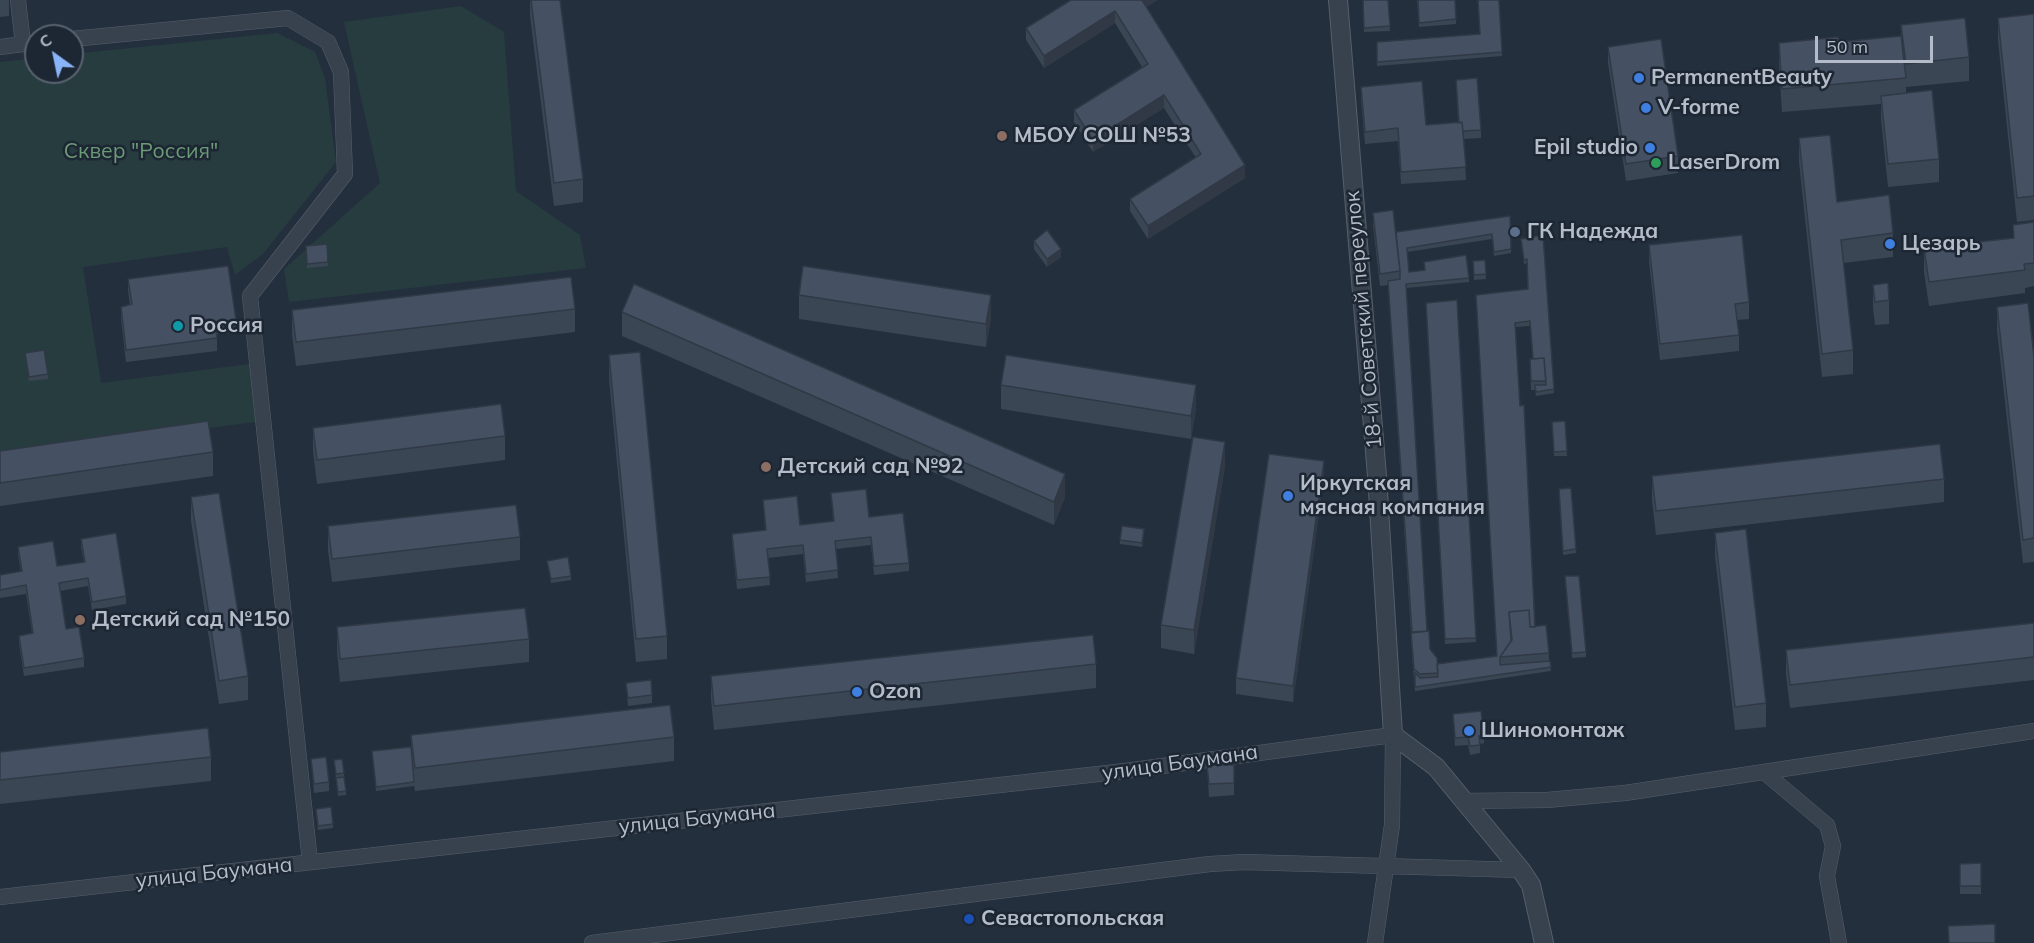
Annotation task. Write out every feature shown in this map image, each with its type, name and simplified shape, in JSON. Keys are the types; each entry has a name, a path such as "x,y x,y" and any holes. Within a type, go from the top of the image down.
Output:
{"street":[{"path":"18,0 25,24"},
{"name":"18-й Советский переулок","path":"1338,0 1377,476 1393,735"},
{"path":"84,38 288,18 328,42 341,72 345,174 250,296 310,862"},
{"path":"0,47 24,45"},
{"path":"1462,801 1558,799 1625,793 2034,731"},
{"path":"1393,735 1436,767 1521,870 1531,885 1544,943"},
{"path":"1376,943 1392,825 1393,735"},
{"name":"улица Баумана","path":"0,897 1125,771 1393,735"},
{"path":"1764,772 1827,825 1833,846 1827,876 1839,943"},
{"path":"592,943 1210,864 1244,862 1386,868 1521,870"}],"green space":[{"path":"461,6 504,32 516,191 580,235 586,268 289,302 284,269 380,183 344,22"},
{"name":"Сквер \"Россия\"","path":"277,33 315,52 325,78 336,162 263,254 235,275 227,247 83,267 101,383 257,363 263,421 0,455 0,62 24,59 24,84 84,84 84,53"}],"building":[{"path":"531,0 560,0 583,179 554,183"},
{"path":"1071,0 1142,0 1245,165 1148,226 1130,199 1201,154 1164,95 1093,140 1074,110 1148,64 1115,11 1044,56 1026,28"},
{"path":"1363,0 1388,0 1390,26 1364,28"},
{"path":"1418,0 1455,0 1456,19 1419,23"},
{"path":"1478,0 1499,0 1502,52 1377,62 1377,42 1480,34"},
{"path":"2034,14 2034,196 2017,198 1998,18"},
{"path":"1965,18 1969,57 1906,64 1901,25"},
{"path":"1901,36 1906,78 1782,89 1779,43 1838,37 1839,42"},
{"path":"1661,39 1678,156 1626,164 1608,47"},
{"path":"1477,78 1481,130 1463,131 1462,122 1459,123 1456,80"},
{"path":"1422,81 1426,125 1462,122 1466,167 1401,172 1398,128 1365,132 1361,87"},
{"path":"1932,90 1939,159 1888,164 1881,96"},
{"path":"1830,135 1837,202 1889,195 1893,233 1841,240 1853,350 1822,354 1799,138"},
{"path":"1393,210 1400,271 1380,274 1373,213"},
{"path":"1510,216 1511,249 1494,252 1492,234 1407,248 1409,272 1425,270 1424,262 1466,255 1469,278 1406,284 1427,631 1412,632 1388,281 1400,279 1396,232"},
{"path":"2034,222 2034,263 2024,264 2025,270 1929,282 1924,248 2014,238 2013,225"},
{"path":"1047,230 1061,249 1047,259 1034,241"},
{"path":"1543,235 1554,389 1536,392 1535,385 1546,385 1544,358 1533,359 1530,321 1515,323 1520,406 1524,405 1535,627 1530,627 1529,610 1509,612 1511,641 1500,657 1500,665 1550,661 1551,667 1415,687 1415,673 1420,678 1438,677 1437,664 1497,656 1476,295 1528,289 1527,259 1524,260 1521,239"},
{"path":"1742,235 1749,302 1735,304 1739,335 1660,344 1649,245"},
{"path":"327,244 328,262 307,264 306,246"},
{"path":"1485,260 1486,274 1474,275 1473,261"},
{"name":"Россия","path":"228,266 236,320 215,322 217,338 126,350 121,307 132,304 128,279"},
{"path":"803,266 991,295 986,324 799,295"},
{"path":"571,277 575,309 296,342 292,310"},
{"path":"1888,283 1889,300 1875,302 1873,285"},
{"path":"634,284 1065,474 1054,502 622,312"},
{"path":"1457,300 1476,638 1445,639 1426,303"},
{"path":"2028,303 2034,357 2034,538 2023,540 1997,307"},
{"path":"44,350 48,374 29,377 25,353"},
{"path":"640,352 667,636 636,639 609,355"},
{"path":"1006,355 1196,385 1191,416 1001,385"},
{"path":"1544,358 1546,381 1531,381 1530,359"},
{"path":"501,404 505,436 317,460 313,428"},
{"path":"208,421 213,452 0,483 0,451"},
{"path":"1565,421 1567,451 1554,452 1552,422"},
{"path":"1193,437 1225,442 1194,630 1161,625"},
{"path":"1940,444 1944,479 1656,511 1652,476"},
{"path":"1269,454 1324,461 1293,686 1236,678"},
{"path":"1571,488 1576,549 1563,551 1559,489"},
{"path":"866,489 869,517 903,513 909,563 874,566 871,537 835,541 838,570 806,574 803,545 767,549 770,577 737,580 732,534 766,530 763,500 797,496 800,525 834,521 831,493"},
{"path":"219,493 248,676 219,681 191,497"},
{"path":"516,505 520,537 332,559 328,526"},
{"path":"1122,526 1144,529 1142,543 1120,540"},
{"path":"1746,529 1766,703 1735,707 1715,533"},
{"path":"116,533 126,596 92,602 88,578 59,583 66,629 79,627 84,658 24,668 19,636 33,633 26,585 0,590 0,575 22,571 18,547 53,541 57,566 85,562 81,539"},
{"path":"568,557 571,576 551,579 547,561"},
{"path":"1565,576 1579,576 1586,652 1572,653"},
{"path":"525,608 529,639 340,659 337,627"},
{"path":"1529,610 1530,627 1546,625 1549,653 1500,657 1512,640 1509,612"},
{"path":"2034,623 2034,657 1790,685 1786,650"},
{"path":"1429,631 1430,649 1437,658 1438,673 1420,674 1414,669 1411,633"},
{"path":"1093,635 1096,664 714,706 711,676"},
{"path":"651,680 652,695 628,698 626,683"},
{"path":"670,705 674,737 415,768 411,735"},
{"path":"1481,711 1484,735 1479,736 1480,745 1470,746 1468,737 1455,738 1453,714"},
{"path":"208,728 211,757 0,780 0,752"},
{"path":"411,747 414,782 376,787 372,751"},
{"path":"326,757 329,782 314,784 311,759"},
{"path":"342,759 344,773 336,774 334,760"},
{"path":"1207,765 1234,765 1234,783 1209,784"},
{"path":"344,777 346,791 338,792 336,778"},
{"path":"331,807 333,824 318,826 316,809"},
{"path":"1981,863 1981,886 1960,886 1960,864"},
{"path":"1995,924 1995,943 1949,943 1948,926"}],"place":[{"name":"PermanentBeauty","path":"1639,78"},
{"name":"V-forme","path":"1646,108"},
{"name":"МБОУ СОШ №53","path":"1002,136"},
{"name":"Epil studio","path":"1650,148"},
{"name":"LaseгDrom","path":"1656,163"},
{"name":"ГК Надежда","path":"1515,232"},
{"name":"Цезарь","path":"1890,244"},
{"name":"Россия","path":"178,326"},
{"name":"Детский сад №92","path":"766,467"},
{"name":"Иркутская мясная компания","path":"1288,496"},
{"name":"Детский сад №150","path":"80,620"},
{"name":"Ozon","path":"857,692"},
{"name":"Шиномонтаж","path":"1469,731"},
{"name":"Севастопольская","path":"969,919"}]}
